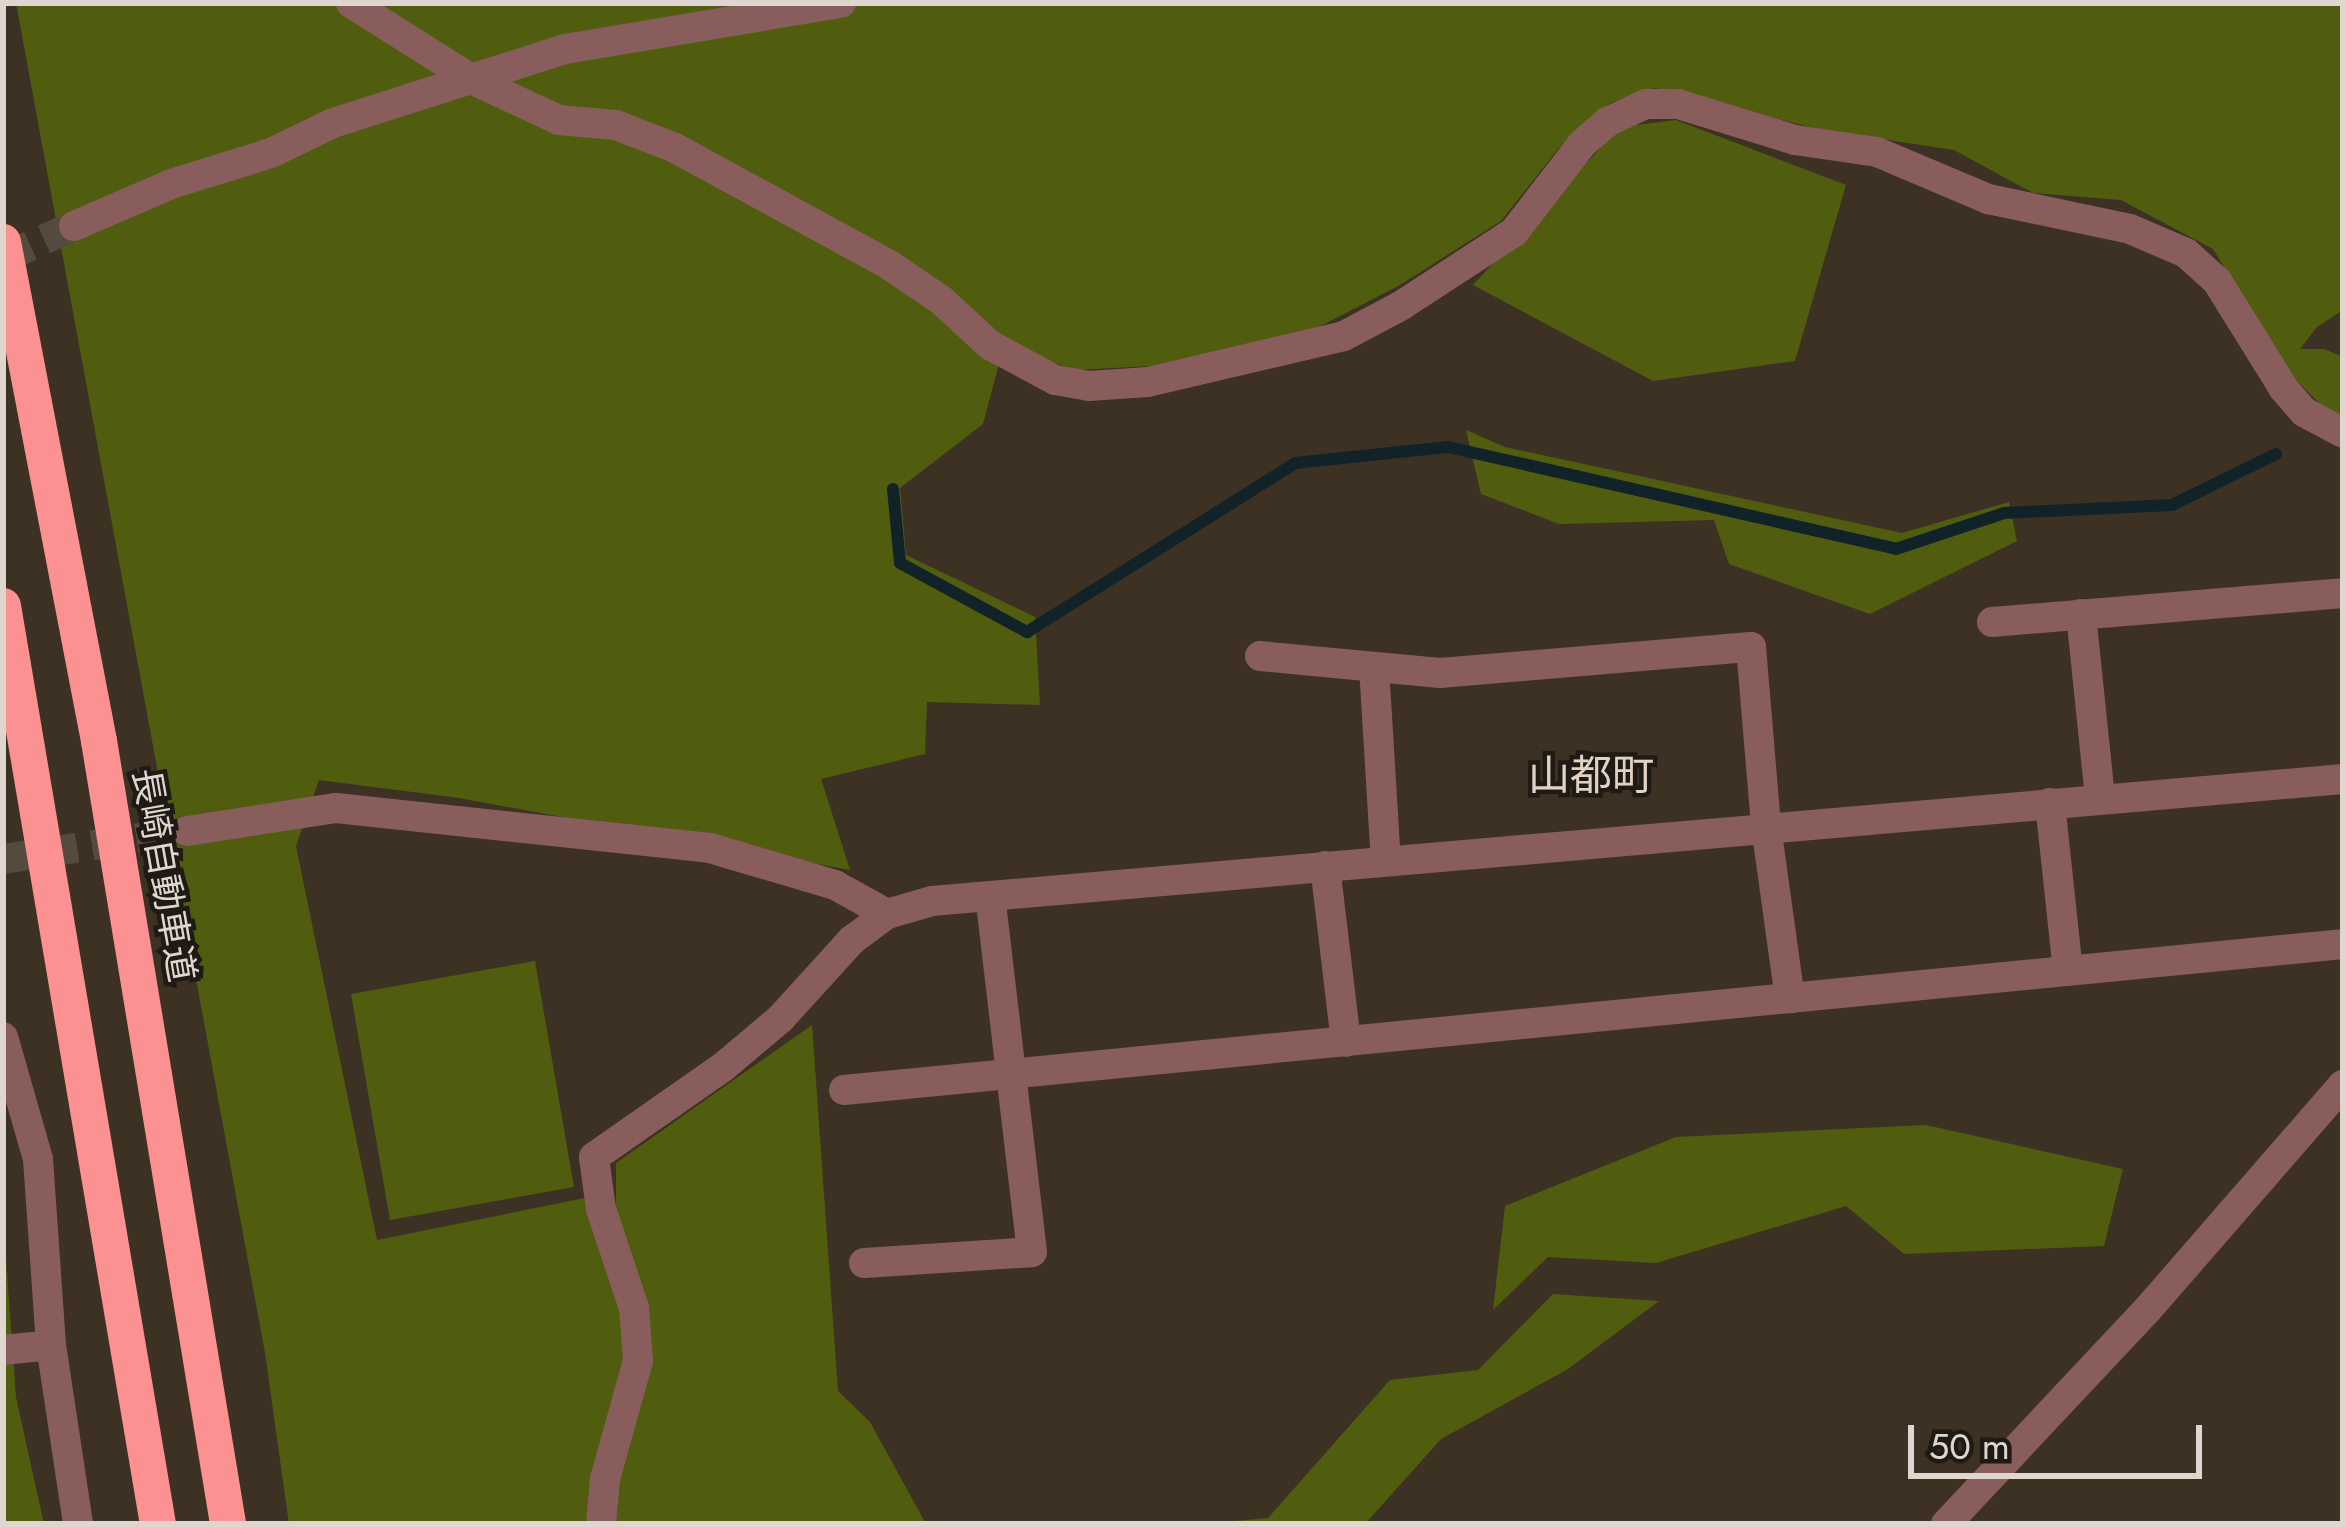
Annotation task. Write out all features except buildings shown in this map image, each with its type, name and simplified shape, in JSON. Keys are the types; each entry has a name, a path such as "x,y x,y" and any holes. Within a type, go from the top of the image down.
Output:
{"highway":[{"name":"長崎自動車道","path":"3,242 99,741 228,1524"},
{"path":"3,606 158,1524"}],"street":[{"path":"351,3 471,79 560,120 616,125 675,148 887,264 941,300 990,345 1054,380 1089,386 1148,382 1345,336 1514,232 1582,144 1607,122 1646,104 1678,104 1795,140 1877,152 1988,199 2130,229 2186,253 2217,281 2284,389 2304,412 2343,433"},
{"path":"74,226 333,123 565,49 841,3"},
{"path":"1992,622 2343,593"},
{"path":"2081,614 2100,799"},
{"path":"1260,656 1440,674 1751,647 1766,826 1790,998"},
{"path":"1374,667 1386,861"},
{"path":"601,1524 605,1479 638,1361 634,1308 601,1209 594,1156 723,1067 780,1019 852,940 886,914 932,901 2343,779"},
{"path":"2050,803 2068,970"},
{"path":"187,831 336,808 710,848 836,885 886,914"},
{"path":"1325,866 1346,1042"},
{"path":"864,1263 1033,1252 990,896"},
{"path":"844,1090 2343,944"},
{"path":"3,1037 38,1159 51,1345 78,1524"},
{"path":"1946,1524 2148,1310 2343,1085"},
{"path":"3,1350 51,1345"}],"green space":[{"path":"16,3 2343,3 2343,310 2317,327 2300,349 2324,349 2343,357 2343,416 2328,412 2286,370 2213,249 2121,200 2033,193 1954,150 1822,130 1655,88 1610,103 1558,149 1501,221 1400,285 1309,332 1171,365 1075,370 1004,345 983,424 900,488 906,555 1035,617 1040,705 927,702 925,754 821,779 850,870 459,798 319,780 296,846 377,1240 585,1198 616,1210 616,1163 812,1025 838,1391 870,1422 926,1524 289,1524 265,1353"},
{"path":"1676,120 1846,185 1795,361 1653,381 1473,285 1620,127"},
{"path":"1466,430 1505,447 1902,533 2009,502 2017,541 1870,614 1729,564 1714,520 1559,524 1481,494"},
{"path":"535,961 574,1187 390,1220 351,994"},
{"path":"1926,1125 2123,1169 2104,1246 1904,1254 1846,1206 1656,1263 1548,1257 1493,1310 1505,1206 1676,1137"},
{"path":"3,1218 16,1397 44,1524 3,1524"},
{"path":"1553,1294 1659,1301 1568,1369 1441,1439 1365,1524 1200,1524 1268,1518 1390,1380 1478,1370"}],"waterway":[{"path":"893,489 900,563 1027,632 1295,463 1448,447 1896,549 2004,513 2172,505 2276,454"}],"tunnel":[{"path":"3,258 74,226"},
{"path":"3,859 187,831"}],"district":[{"name":"山都町","path":"1591,776"}]}
